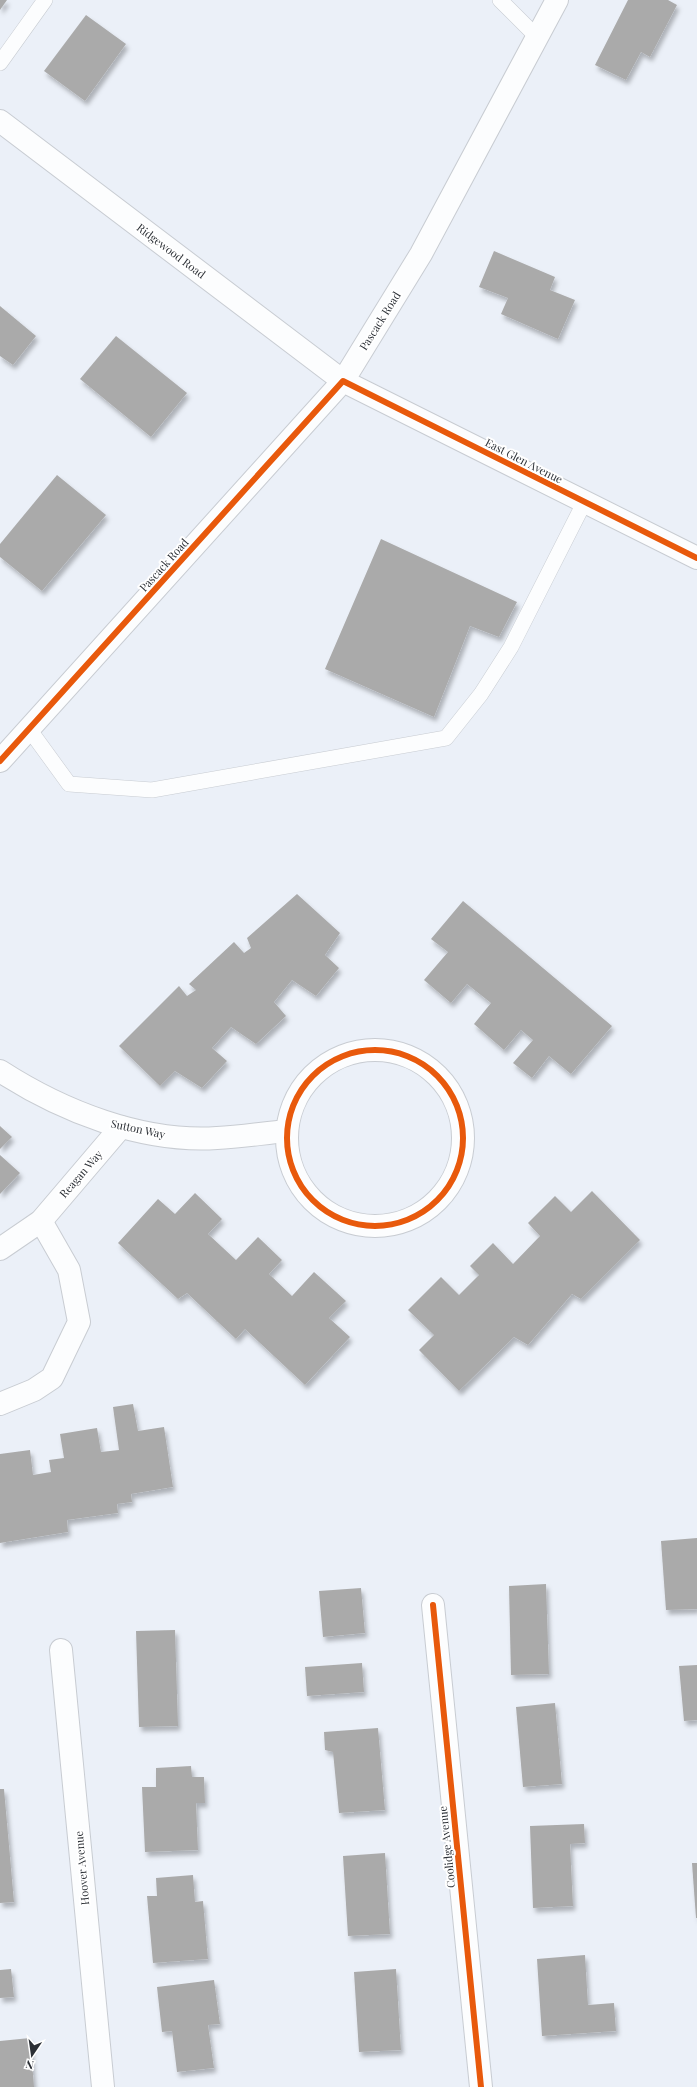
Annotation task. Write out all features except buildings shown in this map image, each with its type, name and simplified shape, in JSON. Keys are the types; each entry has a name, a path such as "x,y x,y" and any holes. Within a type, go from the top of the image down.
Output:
{"street":[{"name":"Pascack Road","path":"0,761 343,381 421,254 557,0"},
{"name":"Ridgewood Road","path":"0,121 343,381"},
{"name":"East Glen Avenue","path":"343,381 584,503 697,558"},
{"path":"367,1050 375,1050 398,1052 426,1065 448,1086 461,1114 464,1144 456,1174 441,1197 420,1214 394,1224 367,1226 340,1219 317,1204 299,1183 289,1158 287,1131 295,1101 312,1076 337,1058 367,1050"},
{"name":"Sutton Way","path":"0,1071 67,1109 121,1127 172,1136 216,1138 287,1131"},
{"name":"Reagan Way","path":"0,1249 41,1221 121,1127"},
{"path":"0,1404 34,1390 52,1378 80,1322 69,1270 41,1221"},
{"name":"Coolidge Avenue","path":"433,1605 481,2087"},
{"name":"Hoover Avenue","path":"61,1650 103,2087"}],"lane":[{"path":"0,63 45,0"},
{"path":"500,0 538,37"},
{"path":"29,729 69,784 152,790 446,738 481,694 511,647 584,503"}],"cycle path":[{"path":"0,761 343,381 697,558"},
{"path":"375,1050 392,1052 409,1057 431,1070 443,1082 456,1104 461,1121 463,1138 461,1155 456,1172 443,1194 431,1206 409,1219 392,1224 375,1226 358,1224 341,1219 319,1206 307,1194 294,1172 289,1155 287,1138 289,1121 294,1104 307,1082 319,1070 341,1057 358,1052 375,1050"},
{"path":"433,1605 481,2087"}]}
